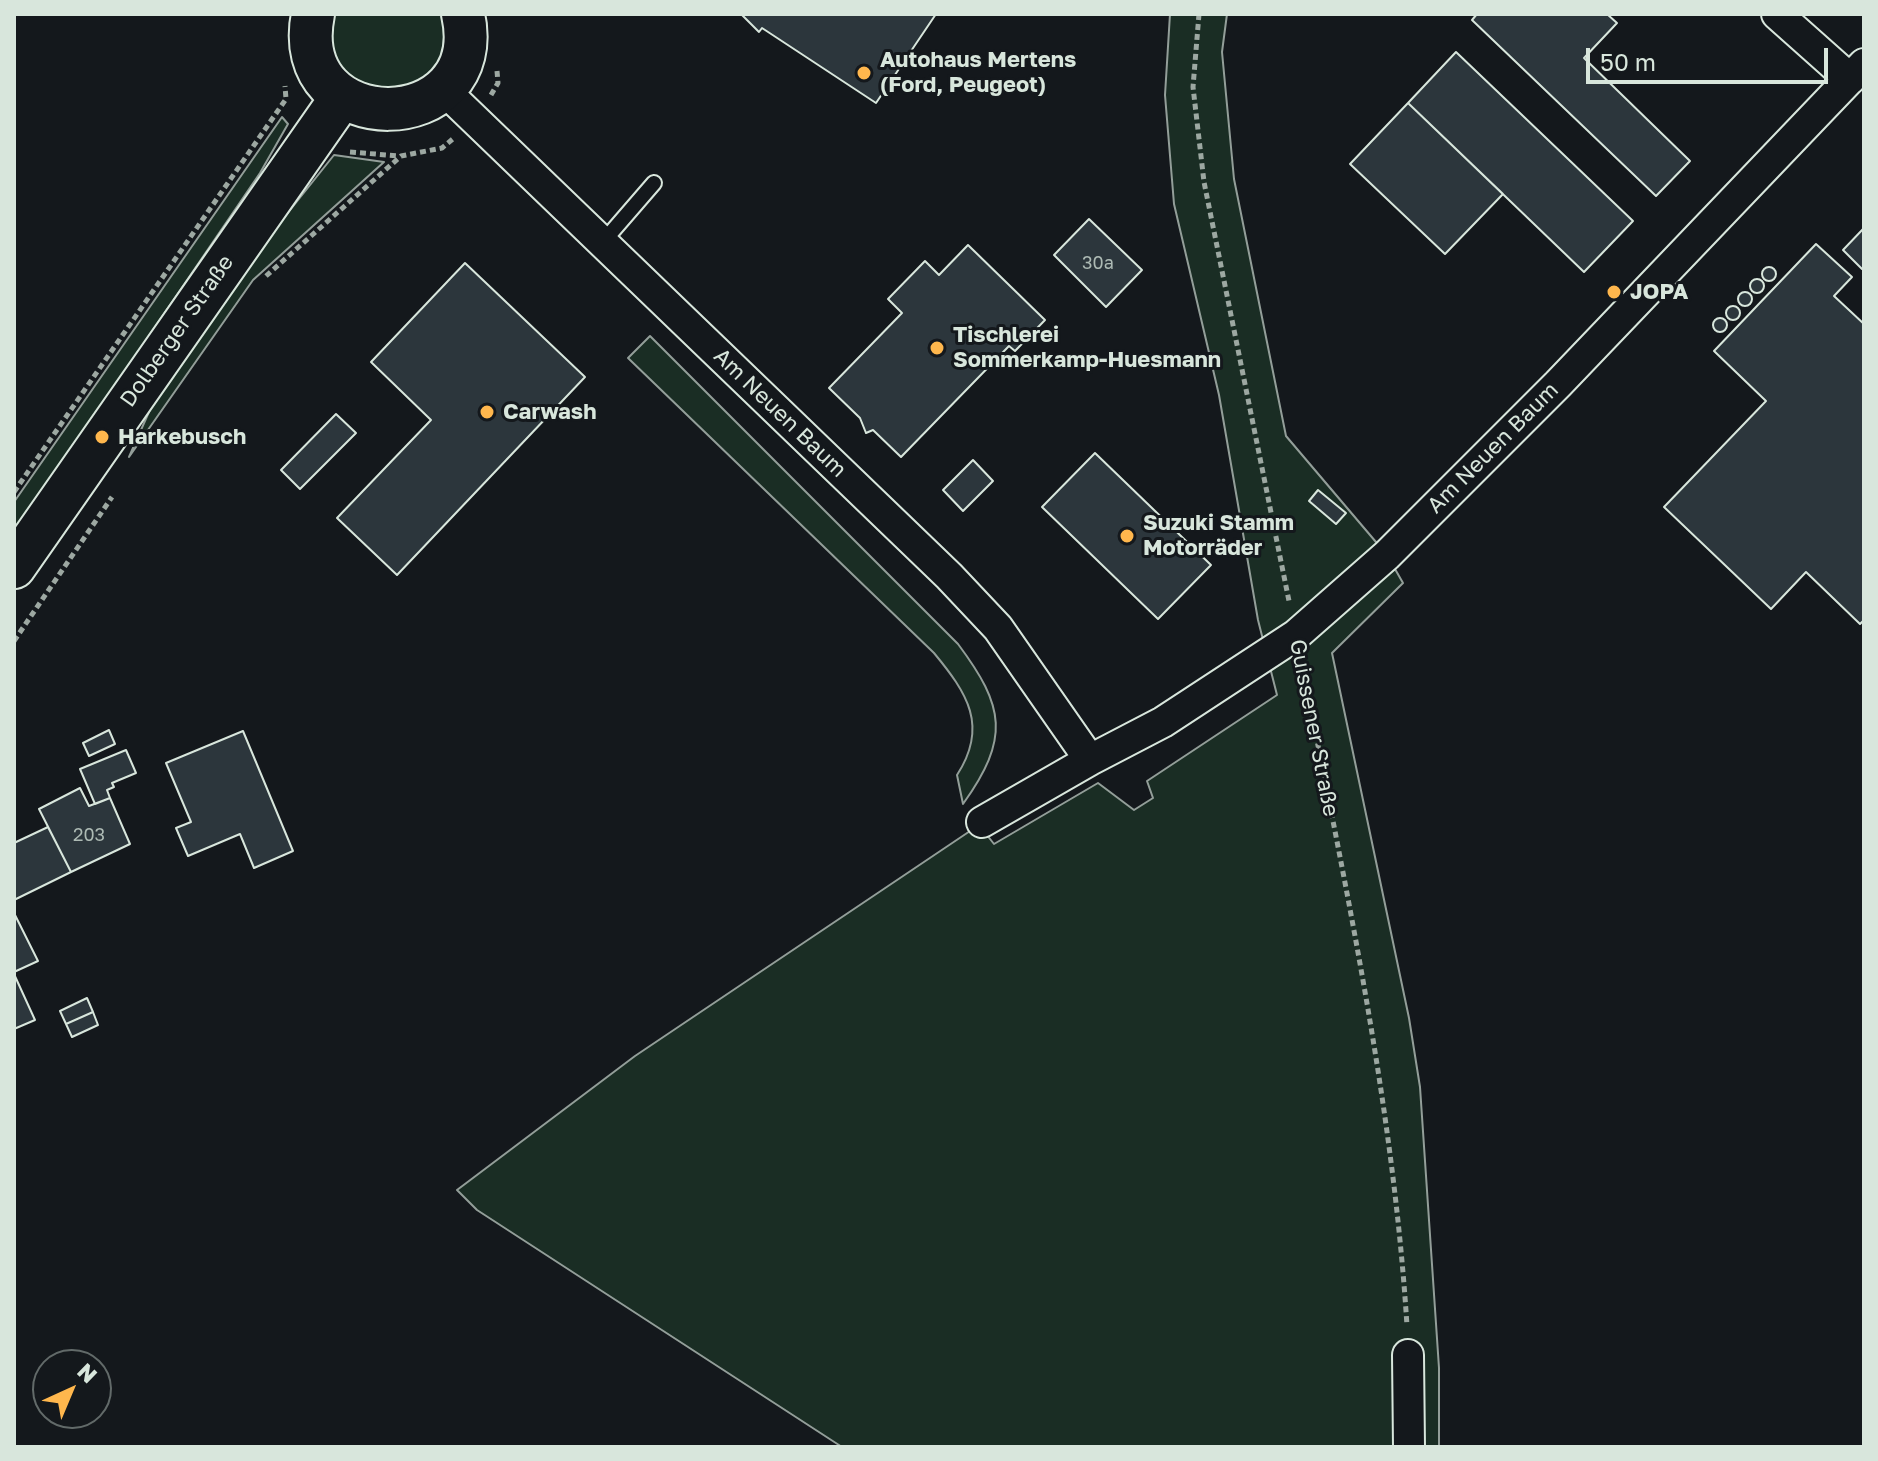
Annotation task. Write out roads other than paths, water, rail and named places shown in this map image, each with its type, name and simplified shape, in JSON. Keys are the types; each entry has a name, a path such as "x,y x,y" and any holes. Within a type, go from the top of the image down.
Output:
{"main road":[{"path":"313,14 310,30 313,55 324,78 342,97 362,107 394,110 425,102 443,89 457,71 464,50 463,14"},
{"name":"Dolberger Straße","path":"14,567 342,97"}],"street":[{"name":"Am Neuen Baum","path":"982,822 1163,722 1296,635 1387,555 1547,395 1857,71 1777,14"},
{"name":"Am Neuen Baum","path":"443,89 949,576 998,628 1090,760"},
{"path":"1408,1355 1409,1447"}],"lane":[{"path":"603,242 654,183"}],"place":[{"name":"Autohaus Mertens (Ford, Peugeot)","path":"864,73"},
{"name":"JOPA","path":"1614,292"},
{"name":"Tischlerei Sommerkamp-Huesmann","path":"937,348"},
{"name":"Carwash","path":"487,412"},
{"name":"Harkebusch","path":"102,437"},
{"name":"Suzuki Stamm Motorräder","path":"1127,536"}]}
